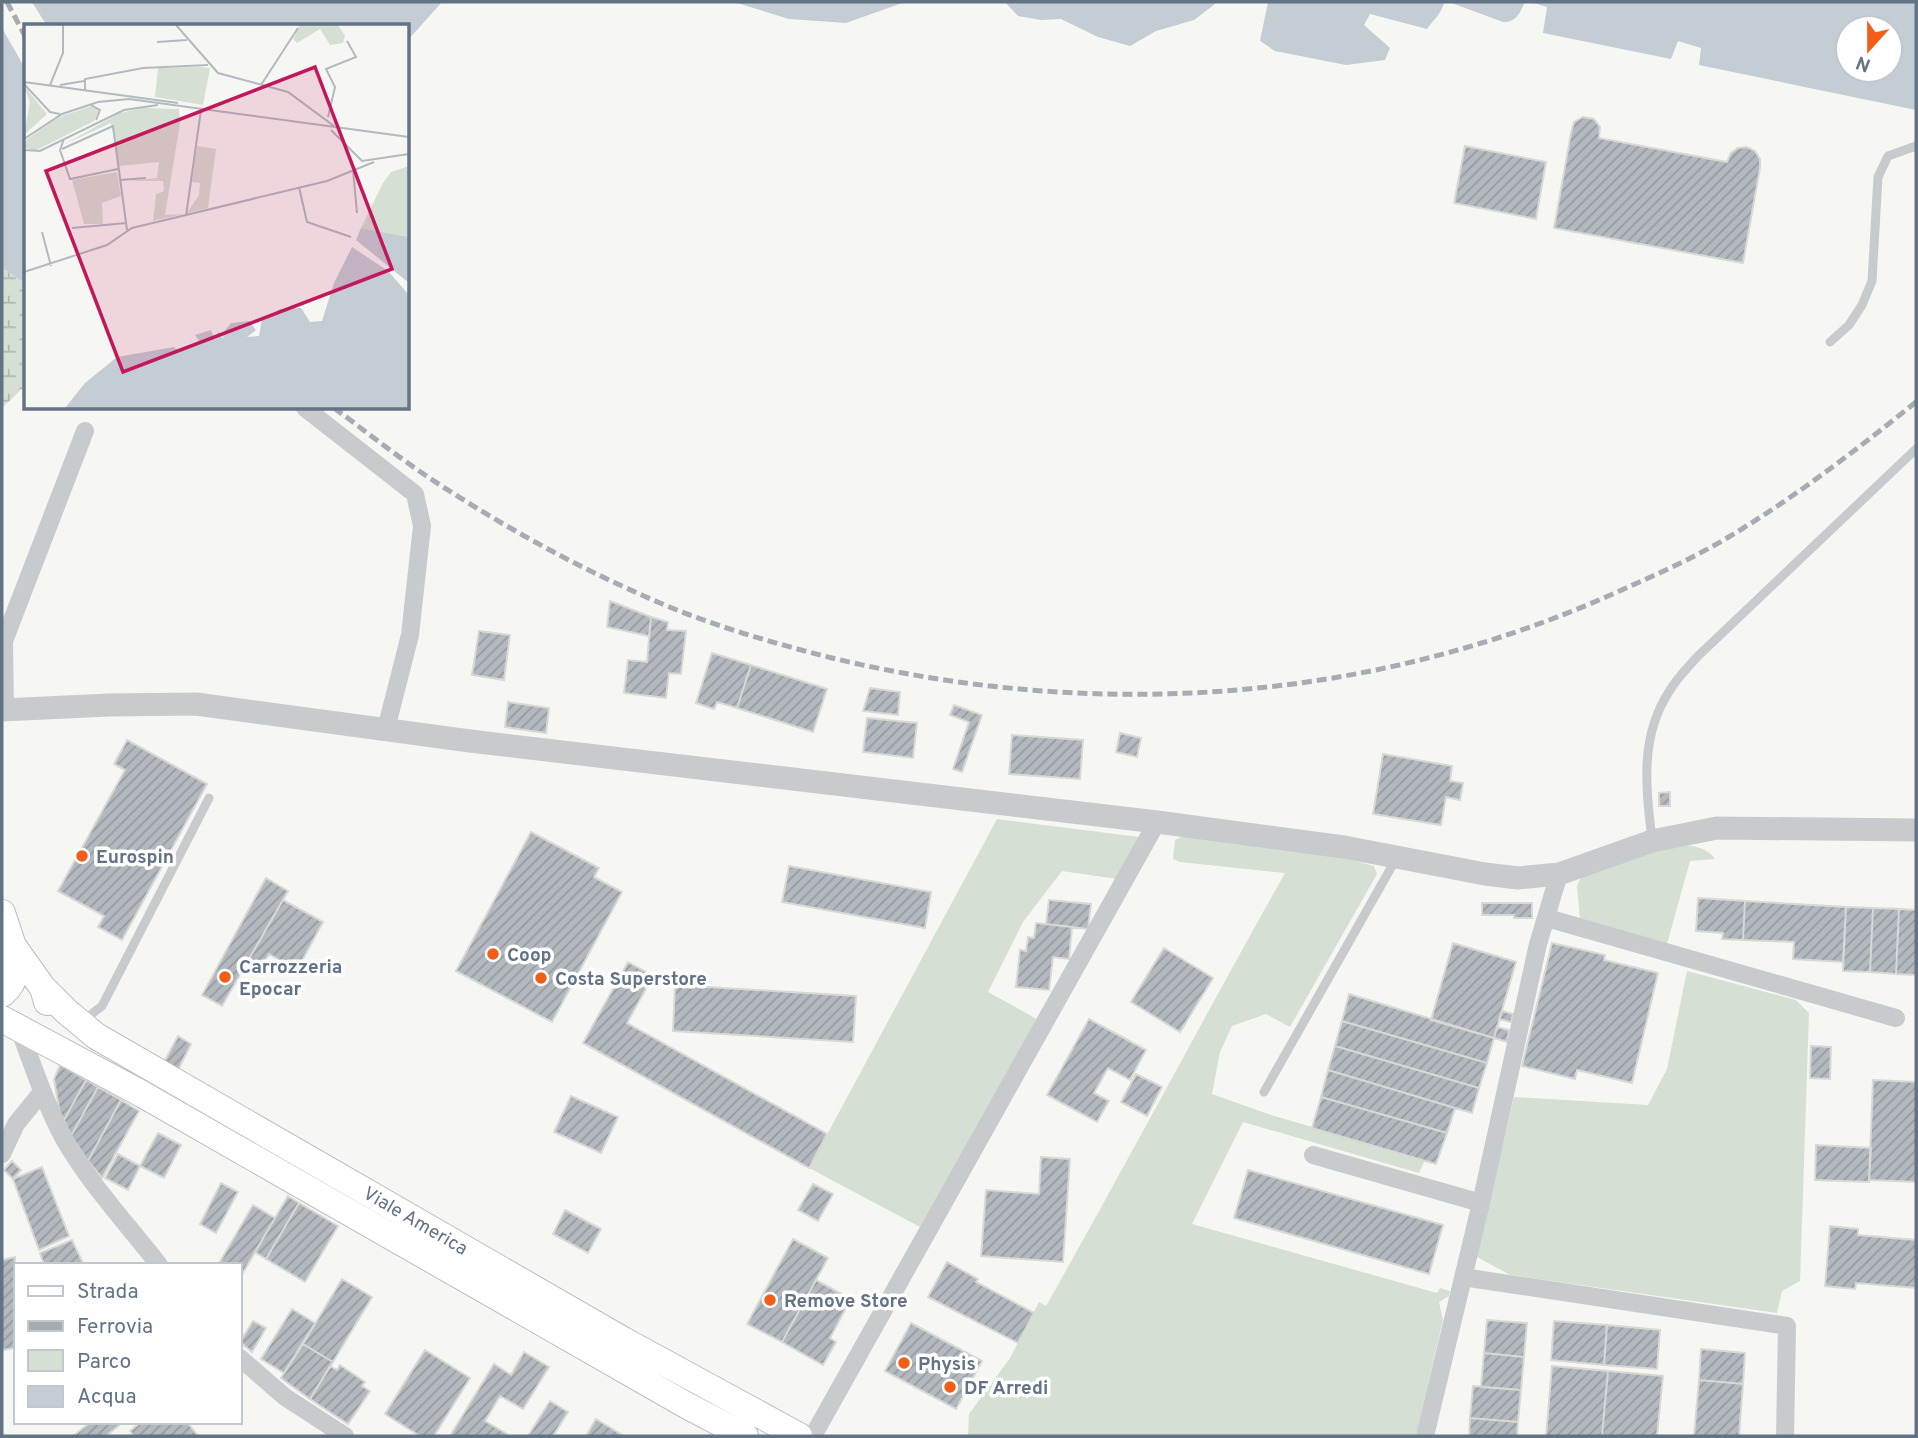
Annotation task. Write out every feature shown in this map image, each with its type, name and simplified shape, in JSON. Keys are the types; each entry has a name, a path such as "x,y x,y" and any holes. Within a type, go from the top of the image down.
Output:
{"main road":[{"path":"2,913 17,972 11,986 2,994"},
{"path":"9,941 43,988 54,1034 52,1045"},
{"name":"Viale America","path":"43,988 96,1036 611,1333 799,1436"},
{"name":"Viale America","path":"10,1024 142,1094 686,1405 745,1436"}],"street":[{"path":"308,410 415,494 422,526 410,635 386,729"},
{"path":"85,431 4,641 3,716 54,708 196,704 470,741 1157,822 1344,847 1518,878 1559,874 1652,841 1717,828 1916,830"},
{"path":"813,1436 1157,822"},
{"path":"1425,1436 1481,1203 1538,944 1559,874"},
{"path":"1547,919 1896,1018"},
{"path":"10,1024 71,1150 157,1263"},
{"path":"2,1154 16,1124 41,1087 52,1045"},
{"path":"1313,1155 1481,1203"},
{"path":"1463,1277 1787,1326 1784,1436"},
{"path":"242,1360 285,1397 345,1436"}],"lane":[{"path":"1830,342 1849,325 1862,305 1872,281 1878,177 1888,156 1916,146"},
{"path":"1652,841 1645,776 1652,724 1670,690 1698,656 1916,449"},
{"path":"80,1023 102,1006 209,799"},
{"path":"1264,1092 1397,857"}],"green space":[{"path":"2,268 24,283 24,387 2,408"},
{"path":"997,819 1139,837 1117,879 1062,871 1023,922 988,992 1037,1019 920,1227 809,1168"},
{"path":"1183,836 1334,855 1374,866 1377,874 1290,1027 1266,1014 1232,1026 1220,1052 1212,1094 1271,1115 1425,1160 1419,1173 1243,1122 1192,1224 1437,1293 1440,1288 1450,1291 1449,1296 1439,1302 1443,1320 1416,1436 968,1436 969,1414 1010,1358 1039,1302 1046,1306 1285,873 1180,862 1173,859 1175,840"},
{"path":"1667,844 1700,848 1715,859 1690,861 1667,944 1580,920 1577,886 1581,877"},
{"path":"1687,971 1796,1000 1809,1013 1800,1281 1782,1291 1777,1313 1510,1275 1477,1257 1514,1097 1648,1105 1667,1069"}],"water":[{"path":"32,2 442,2 410,38 410,24 46,24"},
{"path":"734,2 905,2 846,23 789,19"},
{"path":"1005,2 1215,4 1194,20 1156,31 1130,46 1098,37 1061,19 1041,20 1018,16"},
{"path":"1268,2 1444,2 1440,13 1427,29 1370,14 1364,25 1390,48 1385,60 1346,65 1275,51 1260,41"},
{"path":"1449,2 1525,2 1515,19 1503,22"},
{"path":"1530,2 1916,2 1916,110 1699,65 1701,48 1678,41 1671,59 1543,33 1547,7"},
{"path":"2,28 24,66 24,283 2,268"}],"building":[{"path":"1583,117 1594,119 1600,127 1599,138 1727,162 1731,153 1738,148 1747,147 1755,151 1760,159 1760,168 1743,263 1554,228 1571,133 1574,122"},
{"path":"1465,146 1546,162 1536,219 1454,203"},
{"path":"610,601 651,617 649,636 607,627"},
{"path":"651,617 668,622 667,630 686,631 681,674 669,673 666,698 624,693 628,660 647,662"},
{"path":"479,631 510,635 504,680 472,675"},
{"path":"712,653 751,665 737,708 717,702 714,709 696,703"},
{"path":"751,665 827,689 813,732 737,708"},
{"path":"870,688 900,692 898,715 863,711"},
{"path":"508,702 549,708 546,733 505,727"},
{"path":"954,705 982,715 962,772 953,769 969,722 950,715"},
{"path":"867,718 917,723 913,758 863,752"},
{"path":"1120,733 1141,738 1137,757 1116,752"},
{"path":"1012,735 1083,740 1080,779 1009,774"},
{"path":"127,740 207,784 122,940 98,927 104,916 58,891 125,770 114,764"},
{"path":"1383,754 1452,766 1450,781 1463,783 1460,800 1446,797 1441,825 1373,814"},
{"path":"1670,792 1670,806 1659,806 1659,793"},
{"path":"531,832 599,868 594,877 622,892 552,1022 456,971"},
{"path":"789,866 931,892 925,928 782,902"},
{"path":"266,878 288,891 222,1006 202,995"},
{"path":"1698,898 1745,901 1743,940 1722,939 1723,933 1696,931"},
{"path":"283,900 323,922 297,970 269,954 262,966 249,959"},
{"path":"1049,900 1091,904 1088,929 1046,924"},
{"path":"1745,901 1846,907 1843,962 1793,959 1794,942 1743,940"},
{"path":"1482,903 1532,903 1532,918 1482,915"},
{"path":"1846,907 1873,908 1870,972 1843,971"},
{"path":"1873,908 1899,909 1896,974 1870,972"},
{"path":"1899,909 1916,910 1916,975 1896,974"},
{"path":"1036,923 1072,927 1069,959 1053,957 1049,990 1016,987 1020,950 1026,951 1028,937 1034,938"},
{"path":"1453,943 1516,962 1494,1038 1431,1020"},
{"path":"1552,943 1605,955 1604,960 1658,973 1632,1083 1577,1070 1575,1079 1522,1066"},
{"path":"1164,948 1213,978 1180,1032 1131,1002"},
{"path":"628,962 653,976 627,1023 827,1134 809,1168 583,1043"},
{"path":"675,985 856,996 853,1042 673,1031"},
{"path":"1349,994 1494,1038 1487,1063 1342,1021"},
{"path":"1502,1011 1513,1014 1511,1022 1499,1019"},
{"path":"1089,1019 1146,1050 1130,1080 1108,1068 1094,1093 1109,1101 1097,1122 1047,1095"},
{"path":"1342,1021 1487,1063 1479,1088 1335,1046"},
{"path":"1497,1027 1509,1030 1507,1042 1494,1038"},
{"path":"178,1036 191,1044 177,1072 163,1064"},
{"path":"1335,1046 1479,1088 1472,1113 1328,1070"},
{"path":"1811,1046 1831,1047 1830,1079 1810,1078"},
{"path":"60,1065 86,1080 64,1120 60,1114 54,1079"},
{"path":"1328,1070 1455,1108 1447,1133 1321,1097"},
{"path":"1136,1074 1162,1087 1147,1116 1121,1102"},
{"path":"86,1080 98,1087 71,1136 64,1120"},
{"path":"1873,1080 1916,1082 1916,1182 1869,1180"},
{"path":"98,1087 121,1100 88,1161 71,1136"},
{"path":"571,1096 618,1117 601,1153 554,1132"},
{"path":"1321,1097 1447,1133 1436,1164 1312,1128"},
{"path":"121,1100 139,1111 102,1178 88,1161"},
{"path":"158,1133 181,1145 164,1178 140,1166"},
{"path":"1816,1145 1871,1148 1869,1182 1815,1180"},
{"path":"118,1154 140,1166 128,1190 105,1178"},
{"path":"1041,1157 1070,1159 1063,1262 981,1256 986,1190 1039,1194"},
{"path":"12,1161 21,1170 13,1179 4,1170"},
{"path":"42,1167 69,1236 39,1250 13,1179"},
{"path":"1248,1170 1443,1225 1429,1274 1234,1218"},
{"path":"221,1183 238,1192 216,1233 200,1224"},
{"path":"813,1184 833,1194 818,1221 798,1210"},
{"path":"288,1196 299,1203 266,1259 255,1252"},
{"path":"299,1203 338,1226 305,1282 266,1259"},
{"path":"253,1205 275,1218 242,1275 242,1263 219,1263"},
{"path":"565,1210 601,1229 588,1253 553,1234"},
{"path":"1830,1226 1858,1229 1858,1235 1916,1240 1916,1288 1856,1283 1855,1289 1825,1286"},
{"path":"793,1239 828,1258 782,1342 747,1324"},
{"path":"72,1240 83,1263 43,1263 40,1253"},
{"path":"15,1257 14,1348 2,1350 2,1260"},
{"path":"947,1262 978,1279 976,1282 1034,1313 1018,1343 928,1297"},
{"path":"342,1279 372,1297 333,1362 303,1344"},
{"path":"816,1280 851,1299 830,1338 836,1342 823,1365 782,1342"},
{"path":"292,1309 315,1323 284,1373 261,1359"},
{"path":"1487,1320 1527,1323 1524,1357 1484,1353"},
{"path":"253,1321 266,1328 252,1352 242,1344 242,1339"},
{"path":"1554,1321 1607,1325 1604,1365 1551,1360"},
{"path":"911,1323 982,1361 956,1409 885,1371"},
{"path":"1607,1325 1660,1330 1657,1369 1604,1365"},
{"path":"303,1344 333,1362 310,1399 281,1378"},
{"path":"1701,1349 1745,1353 1743,1384 1699,1380"},
{"path":"425,1350 470,1378 434,1436 420,1436 385,1414"},
{"path":"524,1352 549,1367 523,1409 500,1396 485,1421 507,1434 506,1436 450,1436 494,1364 511,1375"},
{"path":"1484,1353 1524,1357 1521,1390 1481,1387"},
{"path":"340,1365 365,1382 362,1386 370,1391 348,1424 310,1399 330,1366 337,1370"},
{"path":"1552,1366 1608,1371 1602,1436 1546,1436"},
{"path":"1608,1371 1663,1376 1657,1436 1602,1436"},
{"path":"1699,1380 1743,1384 1739,1436 1694,1436"},
{"path":"1473,1386 1521,1390 1518,1422 1470,1418"},
{"path":"550,1401 568,1412 553,1436 528,1436"},
{"path":"1470,1418 1518,1422 1517,1436 1469,1436"},
{"path":"596,1419 624,1436 586,1436"},
{"path":"88,1424 121,1424 106,1436 73,1436"},
{"path":"139,1424 189,1424 198,1436 134,1436 130,1431"}],"railway":[{"path":"7,2 24,34"},
{"path":"337,410 425,475 477,509 615,583 713,623 832,658 933,678 1034,690 1135,694 1235,690 1335,678 1434,656 1531,627 1652,577 1727,538 1824,473 1916,402"}],"place":[{"name":"Eurospin","path":"82,856"},
{"name":"Coop","path":"493,954"},
{"name":"Carrozzeria Epocar","path":"225,977"},
{"name":"Costa Superstore","path":"541,978"},
{"name":"Remove Store","path":"770,1300"},
{"name":"Physis","path":"904,1363"},
{"name":"DF Arredi","path":"950,1387"}]}
